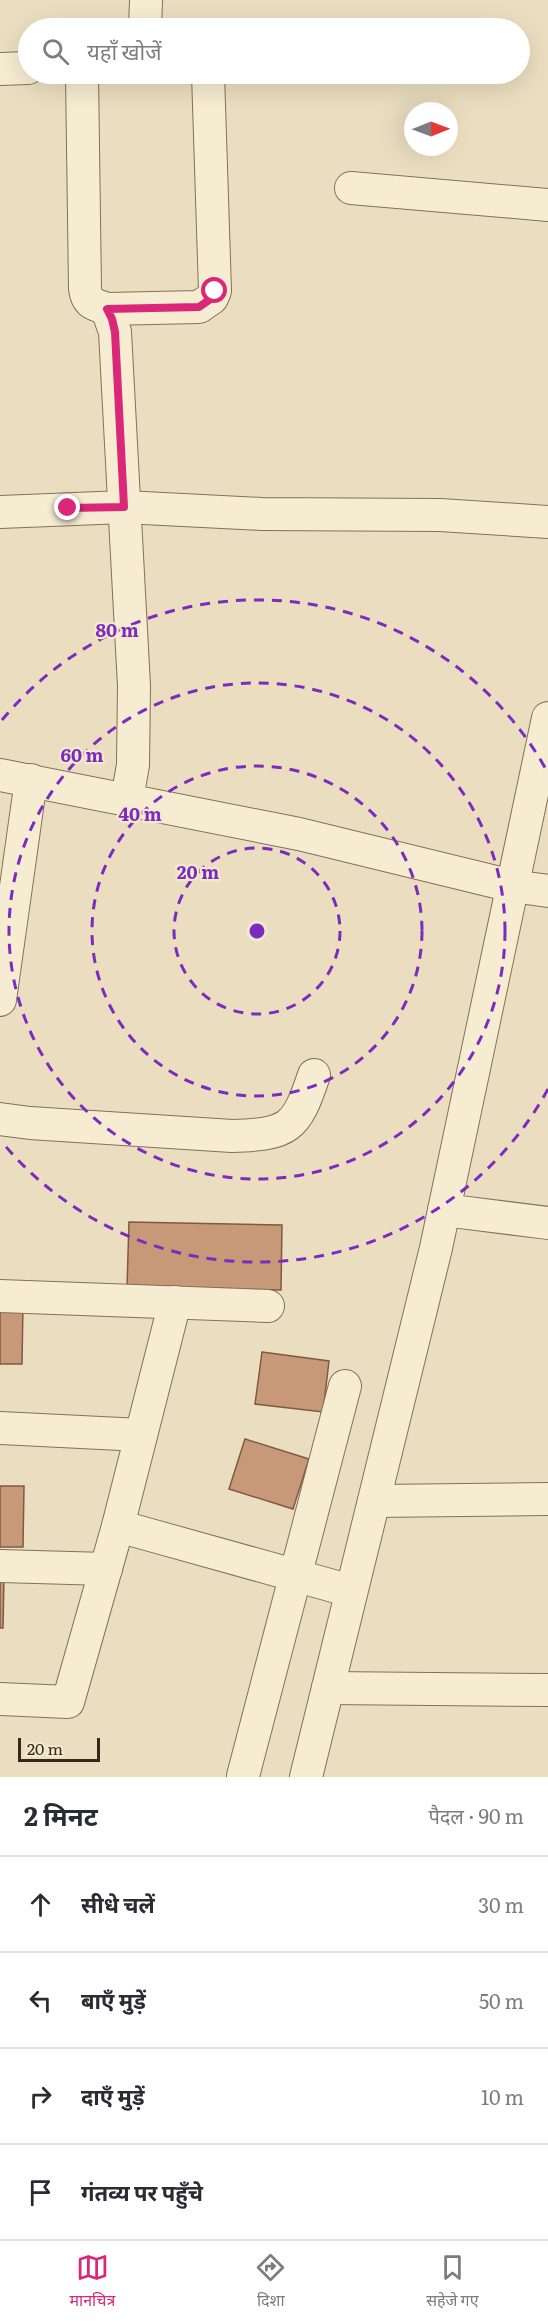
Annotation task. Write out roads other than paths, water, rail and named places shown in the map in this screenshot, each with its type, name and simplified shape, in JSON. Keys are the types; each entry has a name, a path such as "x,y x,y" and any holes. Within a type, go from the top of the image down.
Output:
{"street":[{"path":"146,0 146,18"},
{"path":"0,69 18,68"},
{"path":"82,84 85,289 90,303 107,309 199,307 212,298 215,291 208,84"},
{"path":"351,188 548,205"},
{"path":"107,309 115,332 134,686 133,765 127,799"},
{"path":"0,512 124,507 262,514 440,515 548,522"},
{"path":"306,1777 444,1210 546,734"},
{"path":"0,775 299,834 512,886 548,891"},
{"path":"0,1000 30,780"},
{"path":"0,1119 232,1136 252,1135 273,1132 296,1119 303,1108 314,1075"},
{"path":"444,1210 548,1223"},
{"path":"0,1296 268,1306"},
{"path":"0,1700 68,1702 118,1526 175,1302"},
{"path":"243,1776 345,1386"},
{"path":"0,1428 141,1436"},
{"path":"374,1501 548,1499"},
{"path":"118,1526 351,1591"},
{"path":"0,1566 106,1569"},
{"path":"328,1688 548,1690"}]}
